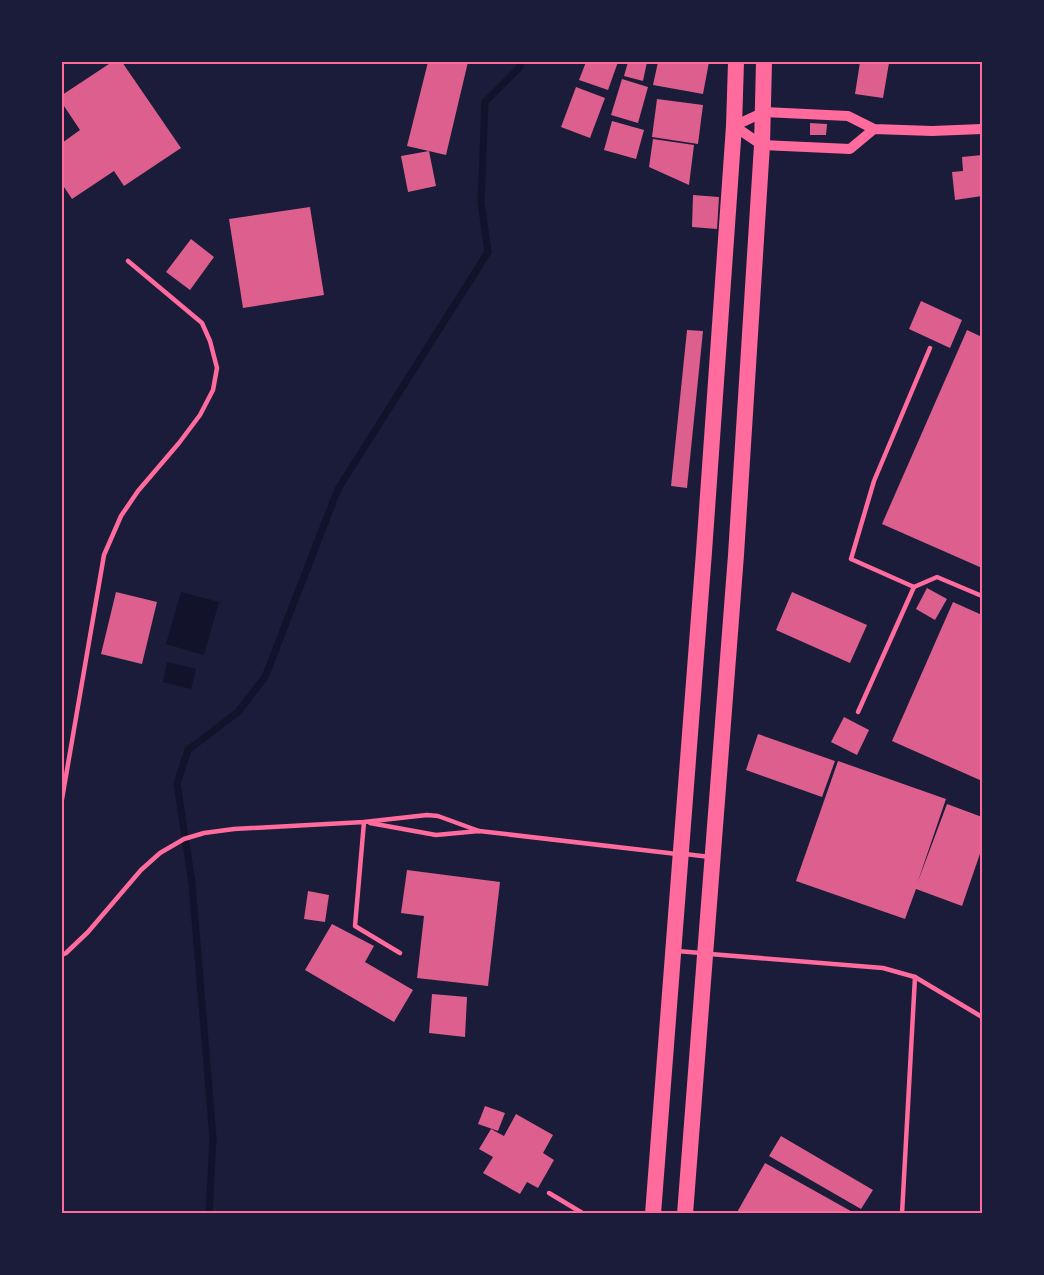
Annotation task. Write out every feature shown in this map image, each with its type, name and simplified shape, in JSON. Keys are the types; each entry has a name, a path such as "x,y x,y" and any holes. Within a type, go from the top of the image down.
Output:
{"highway":[{"path":"653,1214 706,529 734,126 736,62"},
{"path":"685,1214 736,555 764,112 764,62"}],"street":[{"path":"734,126 764,112 848,116 874,129 932,131 982,129"},
{"path":"734,126 762,145 850,148 874,129"}],"lane":[{"path":"62,800 104,555 121,516 138,490 200,415 213,390 217,368 210,341 202,323 128,261"},
{"path":"914,587 851,559 874,481 930,348"},
{"path":"858,712 914,587 936,577 982,596"},
{"path":"64,954 88,932 141,870 160,853 194,836 234,829 364,822 427,815 438,816 478,831"},
{"path":"364,822 436,835 478,831 712,857"},
{"path":"364,822 355,926 400,953"},
{"path":"672,951 883,968 915,978 982,1017"},
{"path":"902,1214 915,978"},
{"path":"549,1193 584,1214"}],"shaded area":[{"path":"181,592 219,602 204,655 166,644"},
{"path":"167,662 196,669 191,689 163,682"}],"building":[{"path":"112,62 122,62 181,148 124,186 114,171 72,199 62,184 62,143 80,130 62,103 62,95"},
{"path":"428,62 468,62 446,155 407,146"},
{"path":"586,62 618,62 608,90 579,80"},
{"path":"628,62 647,62 643,81 624,76"},
{"path":"658,62 709,62 703,94 653,85"},
{"path":"860,62 889,63 883,98 855,94"},
{"path":"622,79 648,87 638,123 611,115"},
{"path":"576,87 605,98 590,138 561,127"},
{"path":"657,99 703,105 698,144 652,137"},
{"path":"612,121 644,130 636,159 604,150"},
{"path":"810,123 827,124 826,135 810,135"},
{"path":"653,139 694,145 689,185 649,167"},
{"path":"429,151 436,186 408,192 401,156"},
{"path":"982,155 982,196 955,200 952,172 963,171 962,157"},
{"path":"693,195 719,197 717,229 692,227"},
{"path":"310,207 324,295 243,308 229,219"},
{"path":"191,239 214,257 190,290 166,272"},
{"path":"921,301 962,320 950,348 909,329"},
{"path":"687,330 703,331 687,488 671,486"},
{"path":"967,330 982,337 982,568 882,524"},
{"path":"927,588 947,599 935,620 916,609"},
{"path":"116,592 157,602 142,664 101,654"},
{"path":"792,592 867,625 850,663 776,630"},
{"path":"953,602 982,615 982,781 892,741"},
{"path":"844,717 869,730 857,755 831,742"},
{"path":"758,734 835,761 822,797 746,770"},
{"path":"838,761 946,799 917,884 947,804 982,817 982,848 962,906 916,889 905,919 796,881"},
{"path":"407,870 500,882 488,986 417,978 424,916 401,913"},
{"path":"308,891 329,895 325,922 304,919"},
{"path":"332,924 374,946 365,962 413,990 394,1022 305,970"},
{"path":"432,994 467,997 465,1037 429,1033"},
{"path":"485,1106 505,1113 498,1131 478,1124"},
{"path":"516,1114 553,1135 543,1153 554,1160 538,1188 527,1182 520,1194 483,1173 493,1157 479,1149 491,1129 504,1136"},
{"path":"781,1136 873,1190 861,1209 769,1156"},
{"path":"765,1163 856,1214 736,1214"}],"waterway":[{"path":"209,1214 213,1138 192,883 177,783 188,750 238,712 265,677 338,489 488,252 481,202 485,102 520,67 520,62"}]}
